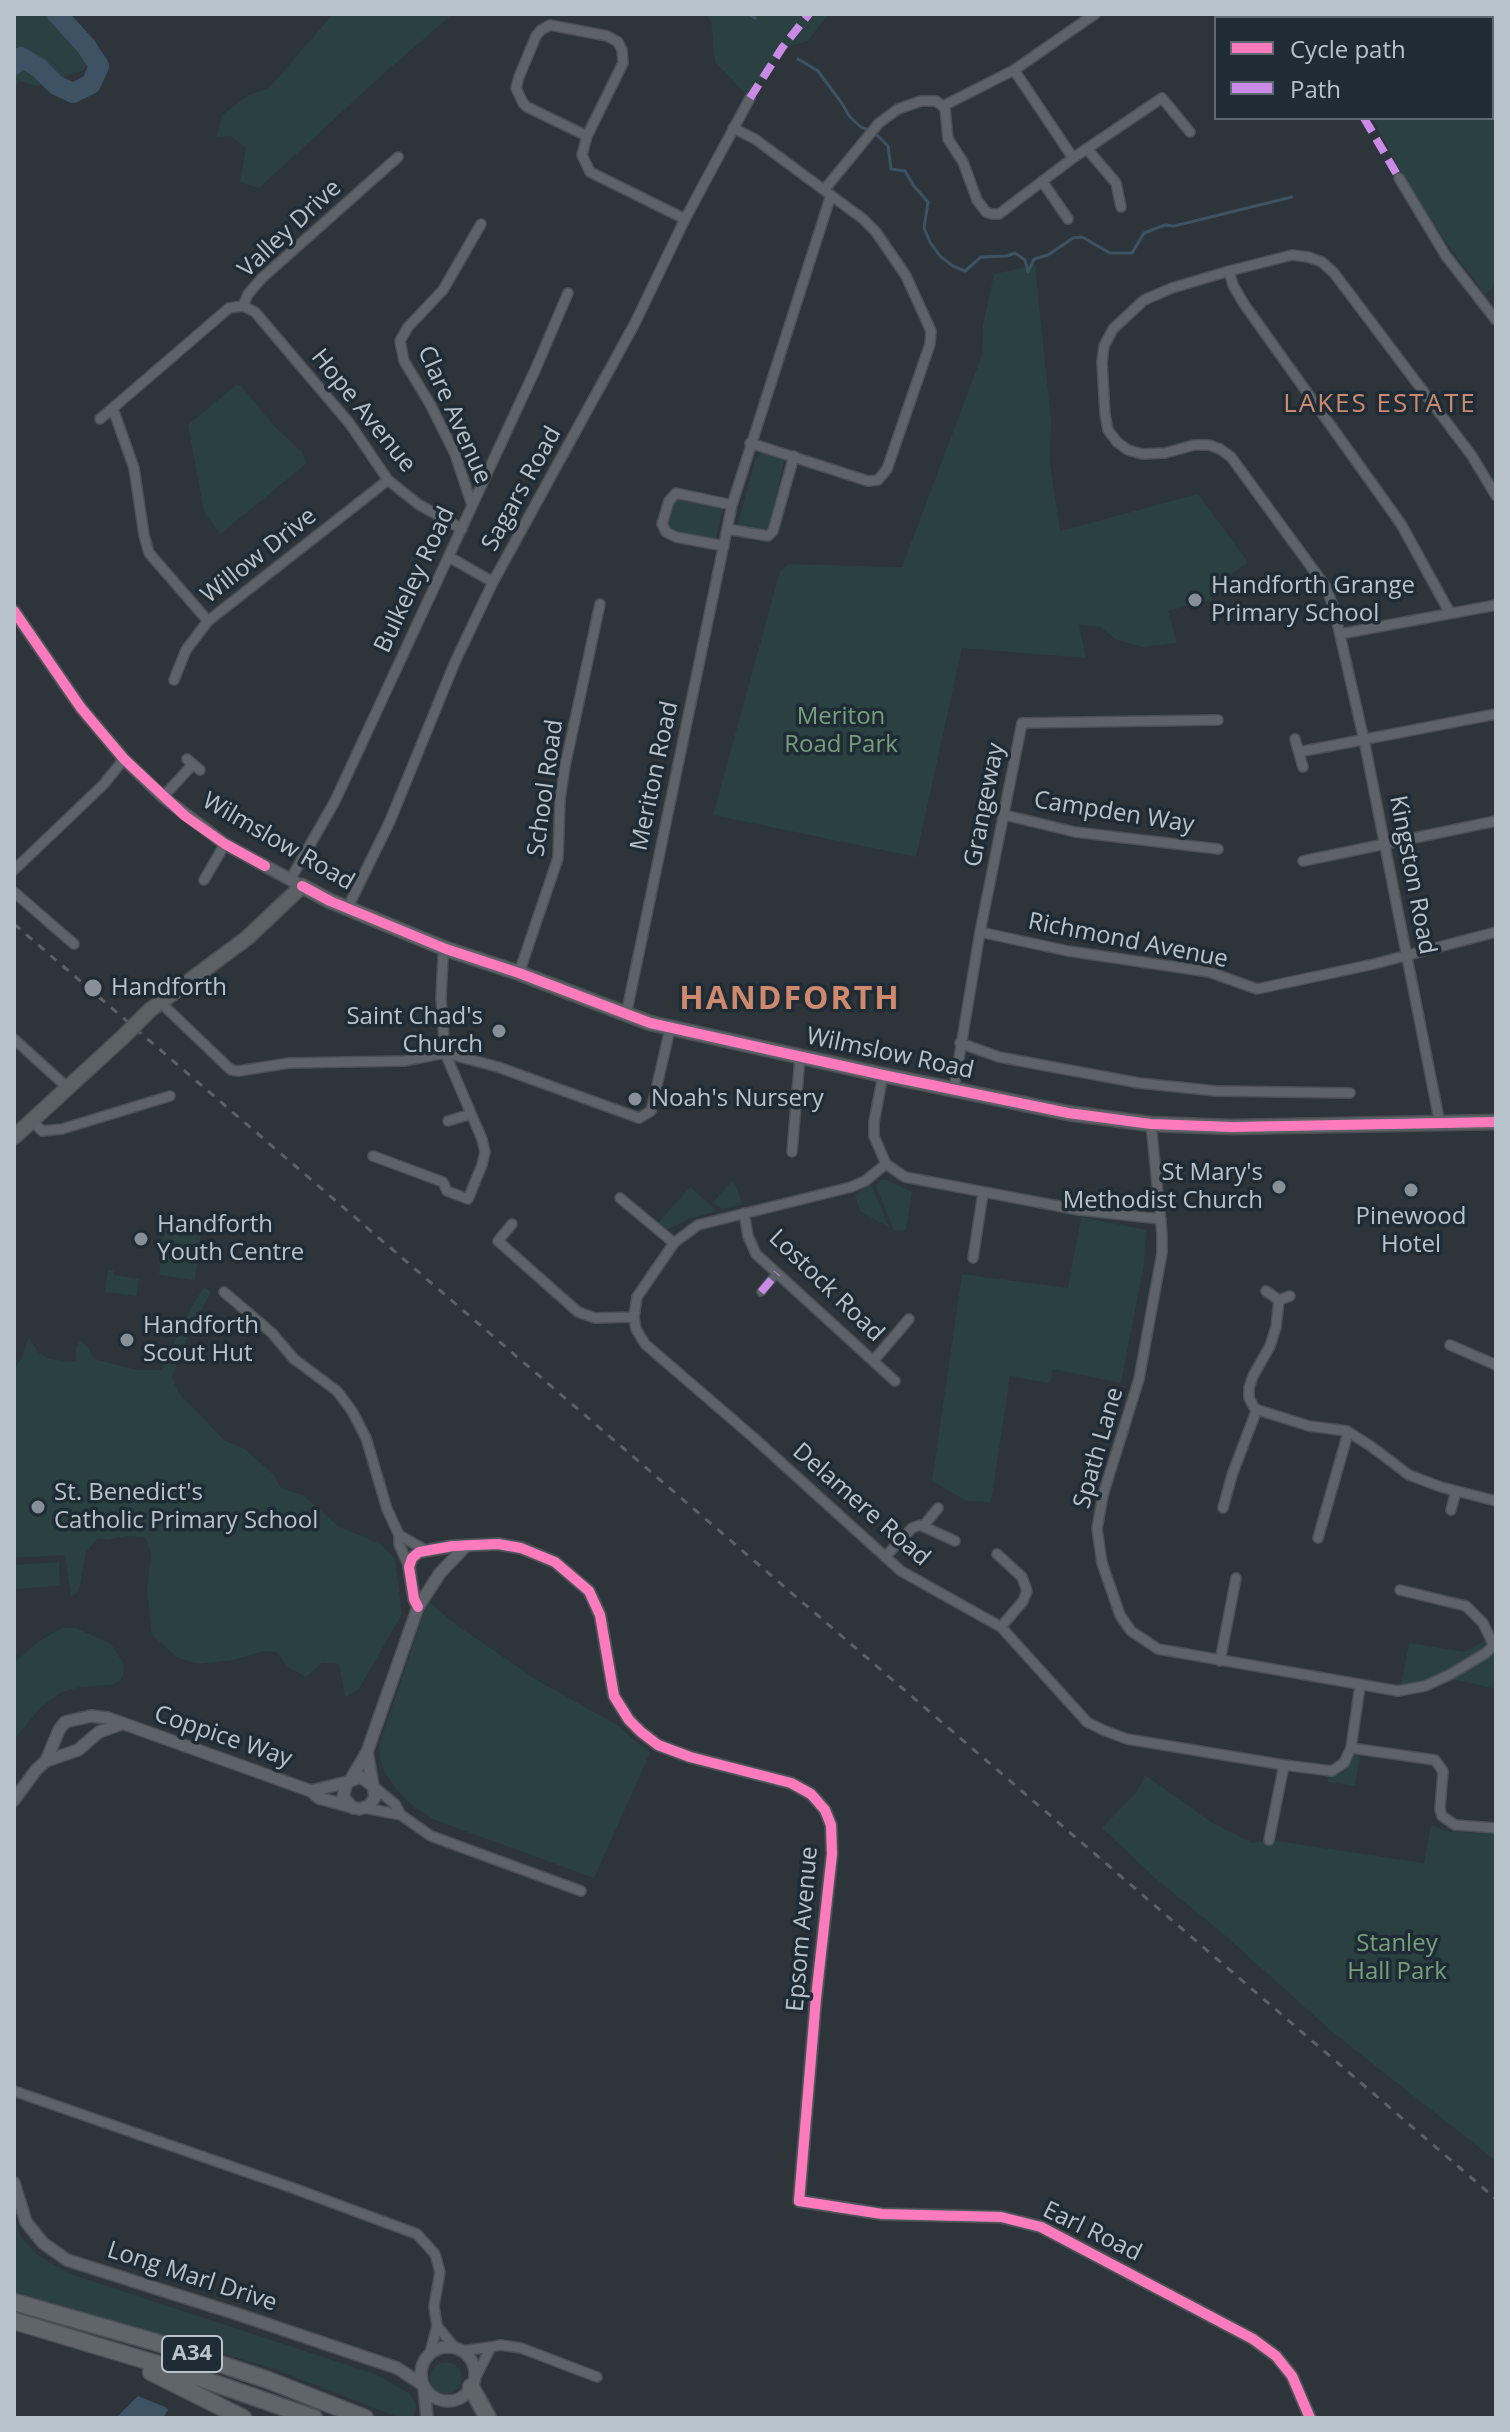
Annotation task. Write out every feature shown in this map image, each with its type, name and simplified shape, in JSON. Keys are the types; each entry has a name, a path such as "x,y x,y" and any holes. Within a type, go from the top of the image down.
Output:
{"highway":[{"name":"A34","path":"14,2302 169,2347 268,2380 365,2418"},
{"name":"A34","path":"14,2321 261,2398 314,2418"},
{"path":"54,2332 168,2379 243,2418"},
{"path":"473,2384 488,2418"}],"main road":[{"name":"Wilmslow Road","path":"296,883 347,909 446,949 670,1029 1068,1113 1151,1124 1244,1127 1496,1122"},
{"path":"14,1137 155,1006 247,938 296,883"}],"street":[{"path":"568,27 573,14"},
{"path":"943,106 1014,70 1095,14"},
{"path":"587,136 527,107 516,88 541,30 550,25 607,36 618,42 622,50 623,63 587,136 582,155 590,172 685,219"},
{"path":"1014,70 1073,158"},
{"name":"Sagars Road","path":"347,909 390,821 455,662 493,582 635,323 685,219 750,98"},
{"path":"827,193 879,123 921,101 936,101 943,106 948,139 963,162 977,200 986,212 999,214 1073,158 1162,98 1190,132"},
{"path":"733,128 755,139 863,219 887,245 922,309 932,336 887,469 881,477 868,481 750,443"},
{"path":"1087,149 1116,183 1121,207"},
{"name":"Valley Drive","path":"100,419 229,308 243,306 248,294 262,278 398,157"},
{"path":"1399,178 1446,256 1496,320"},
{"path":"1042,181 1068,219"},
{"name":"Meriton Road","path":"626,1015 732,505 827,193"},
{"name":"Clare Avenue","path":"472,505 455,454 404,361 400,341 408,327 443,290 481,224"},
{"name":"Kingston Road","path":"1440,1124 1364,740 1326,587 1231,457 1209,445 1142,454 1128,450 1117,442 1108,430 1102,362 1104,346 1113,329 1144,300 1172,288 1292,255 1322,262 1334,273 1472,456 1496,496"},
{"path":"1229,271 1244,304 1401,524 1450,613"},
{"name":"Bulkeley Road","path":"296,883 462,529 568,293"},
{"name":"Hope Avenue","path":"243,306 255,312 350,424 388,480 418,504 462,529"},
{"path":"113,409 134,468 149,553 208,621"},
{"path":"727,529 768,536 773,531 794,456"},
{"name":"Willow Drive","path":"174,680 186,650 208,621 388,480"},
{"path":"724,546 670,535 663,529 664,517 669,501 676,493 732,505"},
{"path":"449,557 493,582"},
{"name":"School Road","path":"519,973 558,858 560,799 565,766 600,604"},
{"path":"1340,634 1496,605"},
{"name":"Wilmslow Road","path":"14,611 81,708 124,759 163,797 225,844 296,883"},
{"path":"1299,752 1496,714"},
{"name":"Grangeway","path":"954,1088 980,932 1022,723 1218,720"},
{"path":"1295,739 1303,767"},
{"path":"14,870 104,784 124,759"},
{"path":"163,797 193,764"},
{"name":"Campden Way","path":"1005,815 1075,832 1218,849"},
{"path":"1303,861 1496,821"},
{"path":"204,880 225,844"},
{"path":"14,892 74,944"},
{"name":"Richmond Avenue","path":"980,932 1068,951 1209,972 1257,989 1374,964 1496,932"},
{"path":"373,1156 443,1182 447,1191 468,1199 482,1165 485,1152 482,1139 445,1053 441,998 446,949"},
{"path":"155,1006 231,1070 289,1063 404,1061 445,1053 498,1067 639,1118 651,1111 670,1029"},
{"path":"14,1039 68,1088"},
{"name":"Wilmslow Road","path":"960,1043 999,1057 1139,1083 1216,1091 1350,1093"},
{"path":"792,1152 800,1057"},
{"path":"324,1062 324,1074"},
{"path":"883,1075 874,1122 878,1150 886,1164 911,1180 1079,1210 1161,1219"},
{"path":"32,1121 42,1131 62,1129 170,1096"},
{"path":"448,1121 471,1114"},
{"name":"Spath Lane","path":"1151,1124 1162,1253 1130,1414 1099,1514 1099,1550 1113,1599 1131,1631 1158,1649 1398,1691 1425,1686 1486,1653 1495,1644"},
{"path":"512,1224 498,1241 578,1312 595,1318 634,1317 637,1297 644,1284 674,1243 698,1225 851,1187 865,1181 886,1164"},
{"path":"973,1258 983,1193"},
{"path":"620,1198 674,1243"},
{"name":"Lostock Road","path":"744,1213 748,1236 756,1254 895,1381"},
{"path":"761,1292 777,1273"},
{"path":"1266,1291 1279,1300"},
{"path":"224,1292 272,1333 294,1359 337,1391 366,1438 387,1509 399,1535 399,1544 416,1581 425,1583 438,1575"},
{"path":"1279,1300 1290,1296"},
{"path":"1279,1300 1273,1336 1249,1388 1249,1398 1257,1409 1309,1426 1337,1428 1372,1447 1409,1475 1496,1501"},
{"name":"Delamere Road","path":"634,1317 636,1329 645,1344 885,1557 914,1579 1001,1627 1087,1722 1127,1739 1332,1771 1344,1763 1351,1748"},
{"path":"874,1360 909,1319"},
{"path":"1450,1345 1496,1365"},
{"path":"1223,1508 1257,1409"},
{"path":"1318,1538 1348,1433"},
{"path":"1451,1510 1456,1491"},
{"path":"885,1557 912,1528 925,1524 938,1508"},
{"path":"925,1524 955,1541"},
{"path":"399,1535 438,1558 438,1575"},
{"name":"Epsom Avenue","path":"429,1552 453,1546 464,1548 498,1544 521,1548 555,1562 589,1591 600,1615 614,1696 629,1720 658,1745 690,1757 791,1783 811,1794 825,1810 831,1825 832,1854 799,2201"},
{"path":"464,1548 438,1575 418,1607 367,1752 343,1797 359,1808 401,1815 445,1843 581,1891"},
{"path":"418,1607 410,1570 415,1555 429,1552"},
{"path":"997,1554 1022,1577 1027,1591 1023,1601 1001,1627"},
{"path":"1220,1661 1237,1578"},
{"path":"1400,1590 1466,1606 1483,1623 1495,1644"},
{"path":"1360,1686 1351,1748 1435,1760 1443,1771 1442,1816 1455,1825 1496,1828"},
{"name":"Coppice Way","path":"75,1720 91,1716 108,1718 311,1791 319,1798 359,1808"},
{"path":"14,1800 46,1761 83,1748 89,1739 85,1724 75,1720 65,1722 46,1761"},
{"name":"Coppice Way","path":"89,1739 121,1724"},
{"path":"58,1735 64,1748 74,1751"},
{"path":"359,1808 373,1802 374,1786 367,1752"},
{"path":"1269,1840 1284,1765"},
{"path":"349,1781 361,1777 395,1804 401,1815"},
{"name":"Coppice Way","path":"311,1791 349,1781"},
{"path":"14,2091 278,2182 417,2234 438,2259 440,2272 434,2306 437,2326 420,2371 427,2418"},
{"name":"Long Marl Drive","path":"14,2183 26,2222 43,2243 67,2260 397,2368 423,2386"},
{"name":"Earl Road","path":"799,2201 882,2214 1001,2217 1041,2227 1253,2339 1276,2356 1292,2376 1310,2418"},
{"path":"437,2326 473,2365 473,2384"},
{"path":"397,2368 442,2347 458,2349 508,2345 597,2377"},
{"path":"423,2386 430,2395 448,2401 457,2399 473,2384 491,2347"}],"green space":[{"path":"14,14 50,14 89,49 84,70 36,86 19,81 14,89"},
{"path":"333,14 453,14 259,188 240,182 246,148 231,136 217,137 222,115 249,95 269,88"},
{"path":"706,14 828,14 808,41 782,48 750,98 715,62 711,21"},
{"path":"1496,14 1496,284 1485,295 1417,202 1373,120 1494,120 1494,16 1320,16"},
{"name":"Meriton Road Park","path":"1035,265 1051,420 1050,463 1060,531 1198,494 1248,562 1222,581 1208,585 1212,600 1168,611 1177,643 1143,647 1117,640 1100,627 1079,625 1086,658 962,648 916,857 713,815 780,571 789,564 902,567 982,355 983,325 994,274"},
{"path":"236,385 241,386 275,427 303,453 306,464 220,534 204,512 188,425"},
{"path":"759,454 784,461 770,525 763,532 739,526 738,523 755,461"},
{"path":"680,497 722,506 716,538 712,540 668,528 673,502"},
{"path":"733,1180 743,1204 722,1209 713,1202"},
{"path":"881,1180 912,1192 906,1230 894,1231 876,1185"},
{"path":"868,1185 872,1186 889,1227 860,1211 855,1195"},
{"path":"690,1187 717,1211 666,1230 658,1223"},
{"path":"1081,1217 1146,1230 1144,1264 1121,1383 1053,1369 1050,1383 1010,1376 991,1502 966,1501 932,1481 962,1274 1068,1288"},
{"path":"166,1220 202,1226 195,1280 159,1275"},
{"path":"108,1270 114,1271 114,1275 139,1279 137,1296 105,1292"},
{"path":"204,1287 211,1292 189,1333 172,1377 178,1392 225,1441 245,1449 274,1475 281,1488 303,1495 338,1526 382,1545 395,1559 402,1614 359,1689 345,1697 339,1664 322,1663 306,1677 289,1668 277,1652 264,1651 233,1660 199,1664 178,1658 152,1635 147,1590 151,1554 145,1537 98,1538 86,1552 80,1585 71,1597 65,1555 14,1558 14,1369 29,1337 38,1352 62,1362 76,1361 76,1348 80,1341 87,1346 94,1359 138,1370 161,1370"},
{"path":"59,1562 60,1586 14,1589 14,1565"},
{"path":"428,1601 455,1624 540,1682 614,1723 650,1753 594,1878 435,1820 412,1805 384,1771 380,1742"},
{"path":"62,1628 76,1628 111,1644 124,1664 123,1675 120,1681 111,1685 80,1687 60,1693 39,1709 14,1740 14,1663 39,1641"},
{"path":"1496,1634 1496,1689 1448,1678 1400,1689 1409,1643 1465,1652"},
{"path":"1355,1755 1360,1756 1355,1786 1328,1782 1328,1776 1343,1773"},
{"name":"Stanley Hall Park","path":"1145,1775 1214,1824 1252,1843 1269,1840 1424,1863 1431,1825 1446,1831 1496,1834 1496,2161 1330,2030 1102,1828 1138,1790"},
{"path":"14,2216 21,2237 39,2256 70,2274 375,2374 410,2394 417,2406 413,2418 400,2418 272,2368 14,2292"},
{"path":"446,2362 457,2367 462,2378 457,2389 446,2394 435,2389 430,2378 435,2367"}],"water":[{"path":"138,2396 165,2407 168,2410 163,2418 116,2418"}],"waterway":[{"path":"14,65 21,57 39,68 56,85 73,93 91,84 99,66 86,46 57,14"},
{"path":"750,14 755,18"},
{"path":"798,59 818,71 850,117 861,127 875,133 888,146 891,169 905,171 928,202 924,228 930,242 940,256 965,271 981,257 1015,253 1025,260 1028,272 1034,259 1048,255 1073,238 1082,237 1110,253 1132,253 1144,233 1165,225 1174,226 1292,197"}],"railway":[{"path":"14,924 1496,2199"}],"marked path":[{"path":"750,98 782,48 809,14"},
{"path":"1365,120 1399,178"},
{"path":"761,1292 777,1273"}],"cycle path":[{"path":"14,611 81,708 124,759 185,816 225,844 265,866"},
{"path":"302,886 330,901 446,949 650,1023 1068,1113 1151,1124 1232,1127 1496,1122"},
{"path":"418,1607 409,1567 412,1558 419,1552 453,1546 498,1544 521,1548 555,1562 589,1591 600,1615 614,1696 629,1720 641,1732 658,1745 690,1757 791,1783 811,1794 825,1810 831,1825 832,1854 799,2201 882,2214 1001,2217 1041,2227 1253,2339 1276,2356 1292,2376 1310,2418"}],"place":[{"name":"Handforth Grange Primary School","path":"1195,600"},
{"name":"Handforth","path":"93,988"},
{"name":"Saint Chad's Church","path":"499,1031"},
{"name":"Noah's Nursery","path":"635,1099"},
{"name":"St Mary's Methodist Church","path":"1279,1187"},
{"name":"Pinewood Hotel","path":"1411,1190"},
{"name":"Handforth Youth Centre","path":"141,1239"},
{"name":"Handforth Scout Hut","path":"127,1340"},
{"name":"St. Benedict's Catholic Primary School","path":"38,1507"}],"district":[{"name":"LAKES ESTATE","path":"1380,405"},
{"name":"HANDFORTH","path":"790,1000"}]}
